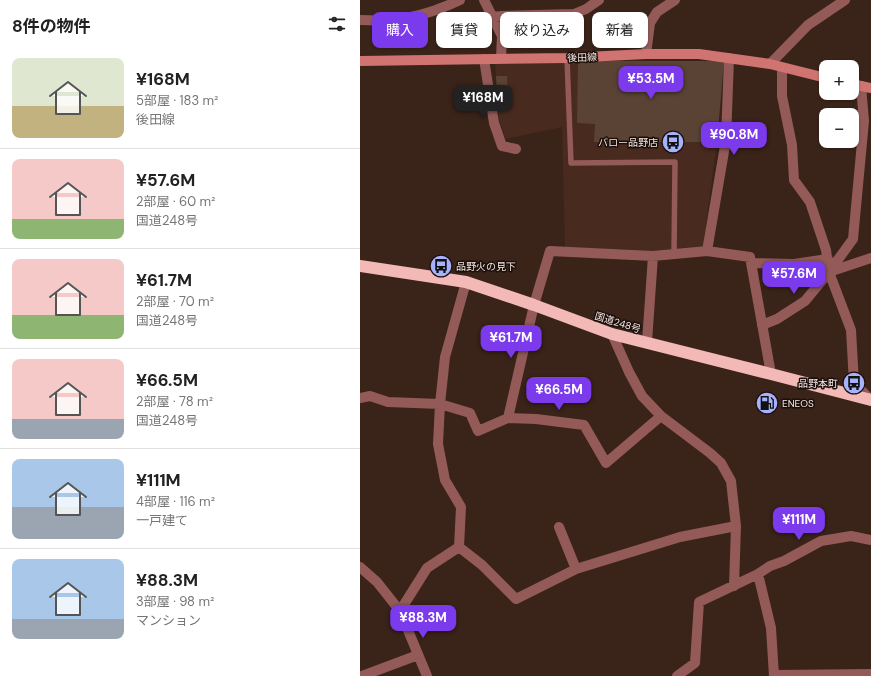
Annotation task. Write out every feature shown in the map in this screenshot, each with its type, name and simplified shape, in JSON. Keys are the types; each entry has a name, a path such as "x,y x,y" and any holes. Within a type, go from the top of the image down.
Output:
{"highway":[{"name":"国道248号","path":"360,266 466,282 534,304 612,334 871,400"}],"street":[{"path":"360,20 391,20 438,10 460,0"},
{"path":"484,0 502,36 501,58"},
{"path":"493,17 574,14 586,9 599,0"},
{"path":"646,54 650,23 657,12 675,0"},
{"path":"770,64 808,25 845,0"},
{"name":"後田線","path":"360,61 567,58 646,54 698,54 770,64 819,76"},
{"path":"707,251 726,140 729,58"},
{"path":"484,59 494,123 502,146 516,149"},
{"path":"782,68 782,96 792,146 794,180 810,202 828,259 829,272 851,330 854,383 871,400"},
{"path":"762,325 777,319 805,301 829,272 853,239 864,121 861,86"},
{"path":"508,418 534,304 550,251 653,256 707,251 750,257 771,374"},
{"path":"647,342 653,256"},
{"path":"829,272 871,258"},
{"path":"751,263 794,264 828,259"},
{"path":"459,547 460,507 444,480 438,444 440,404 445,357 466,282"},
{"path":"612,334 629,372 642,396 661,416 710,452 721,463 731,481 736,526 734,586"},
{"path":"360,398 370,396 388,402 440,404 470,413 478,431 508,418 536,419 584,425 606,463 661,416"},
{"path":"459,547 482,565 516,599 576,569 680,537 736,526"},
{"path":"560,527 576,569"},
{"path":"677,676 695,663 699,602 734,586 770,566 784,561 821,541 852,536 871,540"},
{"path":"400,610 427,568 459,547"},
{"path":"360,567 377,582 400,610 426,676"},
{"path":"758,574 771,628 774,676 871,674"},
{"path":"362,676 418,655"}],"lane":[{"path":"567,58 571,163 675,162 674,254"}],"shaded area":[{"path":"724,61 717,142 703,246 654,251 565,247 562,127 506,139 499,121 495,62"}],"building":[{"path":"578,61 724,61 717,142 594,142 595,124 577,123"},
{"path":"496,76 507,76 508,94 497,95"}],"place":[{"name":"バロー品野店","path":"673,142"},
{"name":"品野火の見下","path":"441,266"},
{"name":"品野本町","path":"854,383"},
{"name":"ENEOS","path":"767,403"}]}
